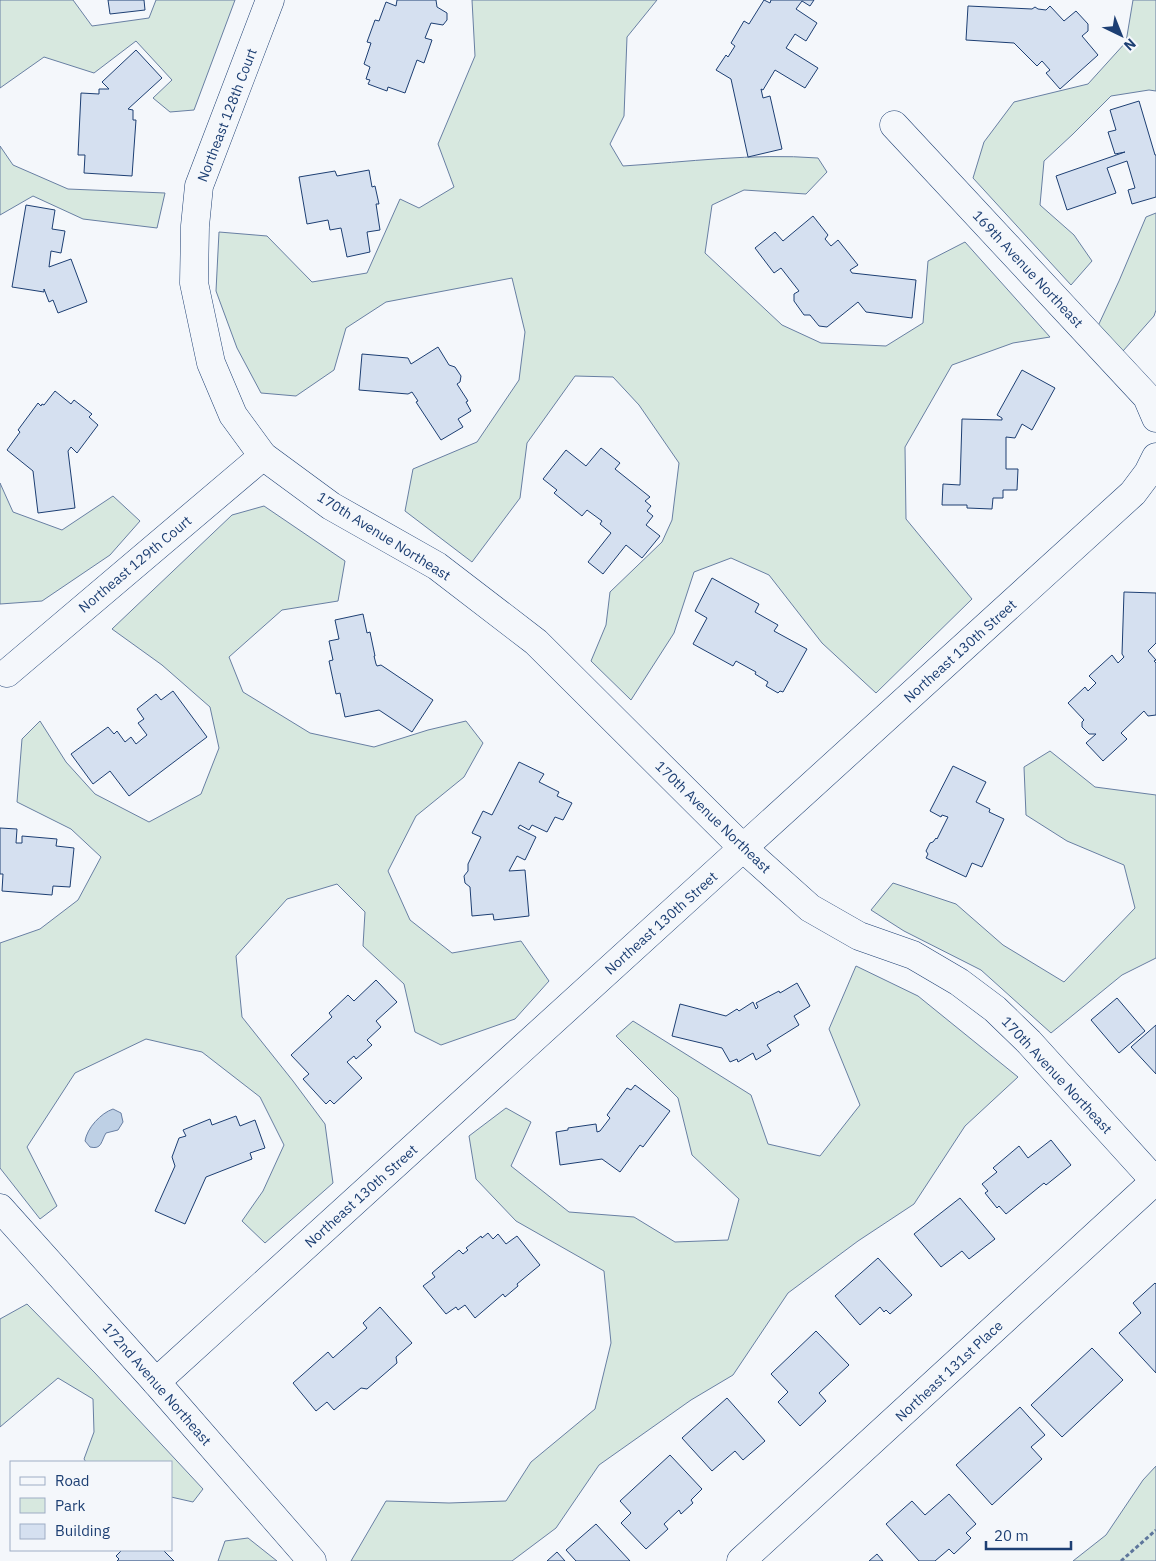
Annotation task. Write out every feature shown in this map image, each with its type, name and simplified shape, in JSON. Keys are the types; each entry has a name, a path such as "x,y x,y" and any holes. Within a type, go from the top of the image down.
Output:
{"street":[{"name":"Northeast 128th Court","path":"263,456 233,415 211,363 194,283 195,226 199,186 270,0"},
{"name":"169th Avenue Northeast","path":"894,125 1147,397 1156,418"},
{"name":"Northeast 129th Court","path":"7,673 263,456"},
{"name":"170th Avenue Northeast","path":"263,456 331,506 437,566 536,642 743,848 810,908 860,936 913,955 959,982 994,1009 1029,1042 1156,1180"},
{"name":"Northeast 130th Street","path":"156,1382 1133,493 1156,457"},
{"name":"Northeast 131st Place","path":"741,1561 1156,1180"},
{"name":"172nd Avenue Northeast","path":"0,1208 156,1382 312,1561"}],"path":[{"path":"1121,1561 1156,1530"}],"green space":[{"path":"0,0 73,0 92,26 149,18 156,0 235,0 194,110 170,112 153,98 172,80 136,41 94,73 44,57 0,88"},
{"path":"472,0 657,0 627,37 624,116 610,144 623,166 745,157 818,158 827,172 806,194 744,190 712,205 705,253 782,325 821,343 886,346 923,323 928,261 965,242 1050,337 1013,343 952,365 905,447 906,519 972,599 876,693 822,643 769,575 731,558 694,572 674,633 631,700 591,661 606,625 610,592 662,542 672,520 679,463 639,405 613,377 575,376 527,443 520,498 472,562 405,511 413,469 477,442 519,380 525,332 512,278 386,302 346,328 334,370 296,396 261,393 237,348 216,291 219,232 267,236 312,282 367,273 400,199 419,208 454,187 438,144 475,56"},
{"path":"1133,0 1156,0 1156,91 1149,90 1111,96 1044,161 1040,205 1074,235 1092,261 1071,285 973,178 984,142 1014,102 1088,84 1126,42"},
{"path":"0,146 13,165 68,189 165,193 157,228 83,219 33,196 0,215"},
{"path":"1156,213 1156,310 1154,316 1123,351 1098,326 1146,217"},
{"path":"0,483 13,512 62,530 113,496 140,521 110,555 42,601 0,604"},
{"path":"264,506 345,561 338,601 282,610 229,657 243,692 310,733 374,747 428,730 466,721 483,743 464,777 416,816 388,871 410,920 452,953 521,941 549,981 515,1019 441,1045 415,1032 404,984 363,946 365,912 337,884 287,899 236,956 242,1017 325,1124 333,1183 265,1243 242,1221 263,1191 284,1145 260,1097 202,1052 146,1039 75,1073 27,1147 57,1206 40,1219 0,1168 0,943 40,929 78,900 101,857 71,829 17,802 22,739 40,721 66,762 95,794 149,822 201,794 219,748 210,707 162,665 112,629 232,515"},
{"path":"1050,751 1095,787 1156,795 1156,958 1122,975 1051,1033 981,970 904,931 871,910 893,883 956,904 1003,945 1064,982 1135,908 1124,865 1067,841 1026,815 1024,767"},
{"path":"856,966 918,996 1018,1077 965,1126 914,1204 858,1241 788,1293 733,1375 691,1400 599,1465 556,1528 512,1561 351,1561 386,1501 449,1503 506,1501 531,1462 595,1409 611,1343 604,1271 516,1221 476,1179 469,1136 506,1108 531,1122 511,1166 569,1212 634,1217 675,1242 728,1240 739,1199 692,1155 678,1098 616,1036 633,1021 751,1095 768,1144 820,1156 860,1105 829,1029"},
{"path":"27,1304 95,1373 203,1489 193,1502 172,1497 172,1461 85,1461 84,1459 94,1432 93,1399 58,1378 0,1427 0,1319"},
{"path":"1156,1466 1156,1561 1073,1561 1106,1535 1143,1480"},
{"path":"248,1538 277,1561 218,1561 225,1541"}],"water":[{"path":"113,1109 121,1113 123,1122 118,1130 106,1133 99,1146 90,1147 85,1141 92,1126 99,1117"}],"building":[{"path":"108,0 144,0 145,10 110,14"},
{"path":"397,0 436,0 437,7 447,13 447,20 443,25 431,23 425,38 432,40 424,63 417,60 405,93 388,87 387,91 368,84 370,80 366,79 370,67 364,64 371,43 367,42 375,20 379,21 386,2 396,6"},
{"path":"764,0 770,3 771,0 814,0 810,6 802,1 796,9 817,23 806,41 795,34 786,48 818,68 805,88 775,70 763,90 761,89 763,98 770,96 782,149 748,157 731,79 716,70 735,46 731,43 744,21 749,24"},
{"path":"968,6 1032,9 1035,7 1046,10 1050,6 1064,21 1076,11 1088,24 1088,31 1082,36 1098,55 1060,89 1046,73 1050,70 1042,61 1037,66 1014,43 966,40"},
{"path":"136,50 162,78 128,109 133,110 133,120 136,120 132,176 84,173 85,155 78,155 81,93 99,94 99,89 109,89 102,82"},
{"path":"1139,101 1156,155 1156,197 1132,204 1128,190 1135,188 1127,161 1107,168 1116,193 1067,210 1056,176 1125,152 1115,154 1108,132 1116,130 1110,110"},
{"path":"369,170 372,187 375,186 379,204 376,204 380,230 367,232 370,252 347,257 341,228 330,230 328,220 307,224 299,177 335,171 337,176"},
{"path":"26,205 55,210 52,229 65,231 61,253 51,251 49,267 71,259 87,302 58,313 53,300 49,302 44,289 44,292 12,287"},
{"path":"813,216 828,235 825,239 831,246 838,240 858,265 850,270 852,273 916,280 912,318 866,312 858,302 827,327 819,326 810,315 804,315 794,301 794,294 799,291 781,268 774,273 755,248 775,232 783,241"},
{"path":"438,347 449,365 455,367 461,376 460,382 457,384 468,401 466,402 471,411 458,419 463,427 441,440 416,402 418,401 412,392 408,394 359,390 362,354 408,358 411,364"},
{"path":"1022,370 1055,388 1032,430 1022,424 1015,438 1006,437 1006,469 1018,469 1017,490 1003,490 1003,498 993,498 992,509 967,508 967,505 942,505 943,484 960,485 962,419 1002,420 997,415"},
{"path":"55,391 71,404 74,400 92,414 89,417 98,425 77,453 71,447 68,451 75,508 38,513 33,471 7,450 20,432 18,430 38,403 41,406 42,404 44,405"},
{"path":"601,448 620,463 615,469 650,497 645,501 651,506 647,511 653,516 646,525 660,536 642,558 626,545 603,574 588,562 611,533 600,524 602,521 587,510 582,516 554,493 557,490 543,479 566,450 586,466"},
{"path":"712,578 759,604 755,612 778,625 774,631 807,649 783,692 780,691 778,693 766,686 768,682 755,674 756,672 736,661 733,666 693,644 707,618 695,611"},
{"path":"1124,592 1156,593 1156,643 1148,651 1156,660 1154,661 1156,663 1156,715 1148,716 1144,711 1121,733 1127,739 1103,761 1086,743 1096,734 1089,734 1082,727 1084,720 1068,703 1085,687 1088,691 1096,683 1089,676 1112,655 1118,663 1124,657 1122,654"},
{"path":"363,614 367,633 370,632 377,666 381,665 433,700 412,732 379,710 345,717 340,693 336,694 329,661 333,660 329,641 339,639 335,620"},
{"path":"173,691 207,737 129,796 110,771 93,784 71,754 108,727 114,734 117,731 125,742 131,737 136,744 147,735 138,723 144,719 137,709 156,694 161,700"},
{"path":"519,762 544,774 539,782 559,792 557,796 572,803 563,820 555,817 547,832 532,825 529,830 520,825 518,828 536,837 525,860 517,856 509,871 525,870 529,916 494,920 493,914 472,916 470,887 465,883 464,876 468,871 468,864 481,837 472,833 483,811 492,815"},
{"path":"953,766 986,782 976,802 990,809 989,812 1004,819 982,867 972,863 966,877 926,858 928,854 926,851 930,843 937,839 948,817 942,815 941,817 930,811"},
{"path":"0,828 17,829 16,843 22,843 22,836 57,839 56,846 74,848 70,887 53,886 52,895 2,891 3,874 0,874"},
{"path":"376,980 397,1002 376,1021 381,1027 367,1040 372,1045 356,1059 354,1056 347,1062 362,1078 334,1104 330,1100 326,1104 303,1079 309,1074 291,1055 332,1017 329,1013 348,995 354,1001"},
{"path":"797,983 810,1006 794,1016 799,1025 767,1045 771,1051 756,1060 753,1053 738,1062 737,1059 730,1062 722,1048 672,1036 680,1004 726,1016 737,1009 739,1011 753,1002 756,1009 758,1007 756,1003 779,991 780,993"},
{"path":"1117,998 1145,1031 1119,1053 1091,1020"},
{"path":"1156,1025 1156,1074 1131,1047"},
{"path":"635,1085 670,1111 643,1147 640,1145 620,1172 602,1159 560,1165 556,1132 568,1130 568,1128 596,1124 597,1132 600,1131 610,1118 607,1115 627,1088 631,1090"},
{"path":"236,1116 240,1126 255,1120 265,1148 250,1153 252,1159 206,1177 185,1224 155,1211 175,1166 172,1157 179,1138 186,1136 183,1130 210,1119 212,1125"},
{"path":"1051,1140 1071,1165 1046,1185 1044,1183 1006,1214 999,1206 997,1208 985,1193 988,1191 982,1184 997,1172 993,1168 1019,1146 1028,1158"},
{"path":"960,1198 995,1239 969,1259 962,1251 941,1267 914,1234"},
{"path":"488,1233 493,1239 498,1234 506,1244 517,1236 540,1265 505,1297 503,1294 475,1318 465,1305 458,1310 456,1307 446,1314 423,1286 435,1277 432,1273 459,1250 463,1254 468,1250 466,1248"},
{"path":"878,1258 912,1295 890,1314 886,1310 884,1312 880,1307 860,1325 835,1296"},
{"path":"1155,1283 1156,1373 1119,1333 1141,1313 1133,1303"},
{"path":"380,1307 412,1343 396,1357 397,1363 367,1389 361,1388 334,1410 327,1402 316,1411 293,1383 328,1352 333,1358 367,1328 363,1323"},
{"path":"816,1331 849,1365 819,1393 826,1401 800,1426 778,1402 788,1392 771,1374"},
{"path":"1092,1348 1123,1380 1062,1437 1031,1405"},
{"path":"727,1398 765,1441 743,1460 735,1451 712,1471 682,1438"},
{"path":"1020,1407 1045,1435 1031,1447 1042,1459 992,1505 956,1465"},
{"path":"670,1455 702,1489 691,1500 693,1503 681,1514 679,1510 664,1524 668,1529 646,1549 621,1523 631,1513 620,1501"},
{"path":"949,1494 976,1524 966,1533 971,1538 954,1554 949,1549 935,1561 919,1561 886,1524 912,1501 925,1515"},
{"path":"596,1524 630,1561 576,1561 566,1550"},
{"path":"121,1551 164,1551 174,1561 117,1561 119,1559 116,1556"},
{"path":"557,1552 565,1561 547,1561"},
{"path":"877,1554 883,1561 869,1561"}]}
